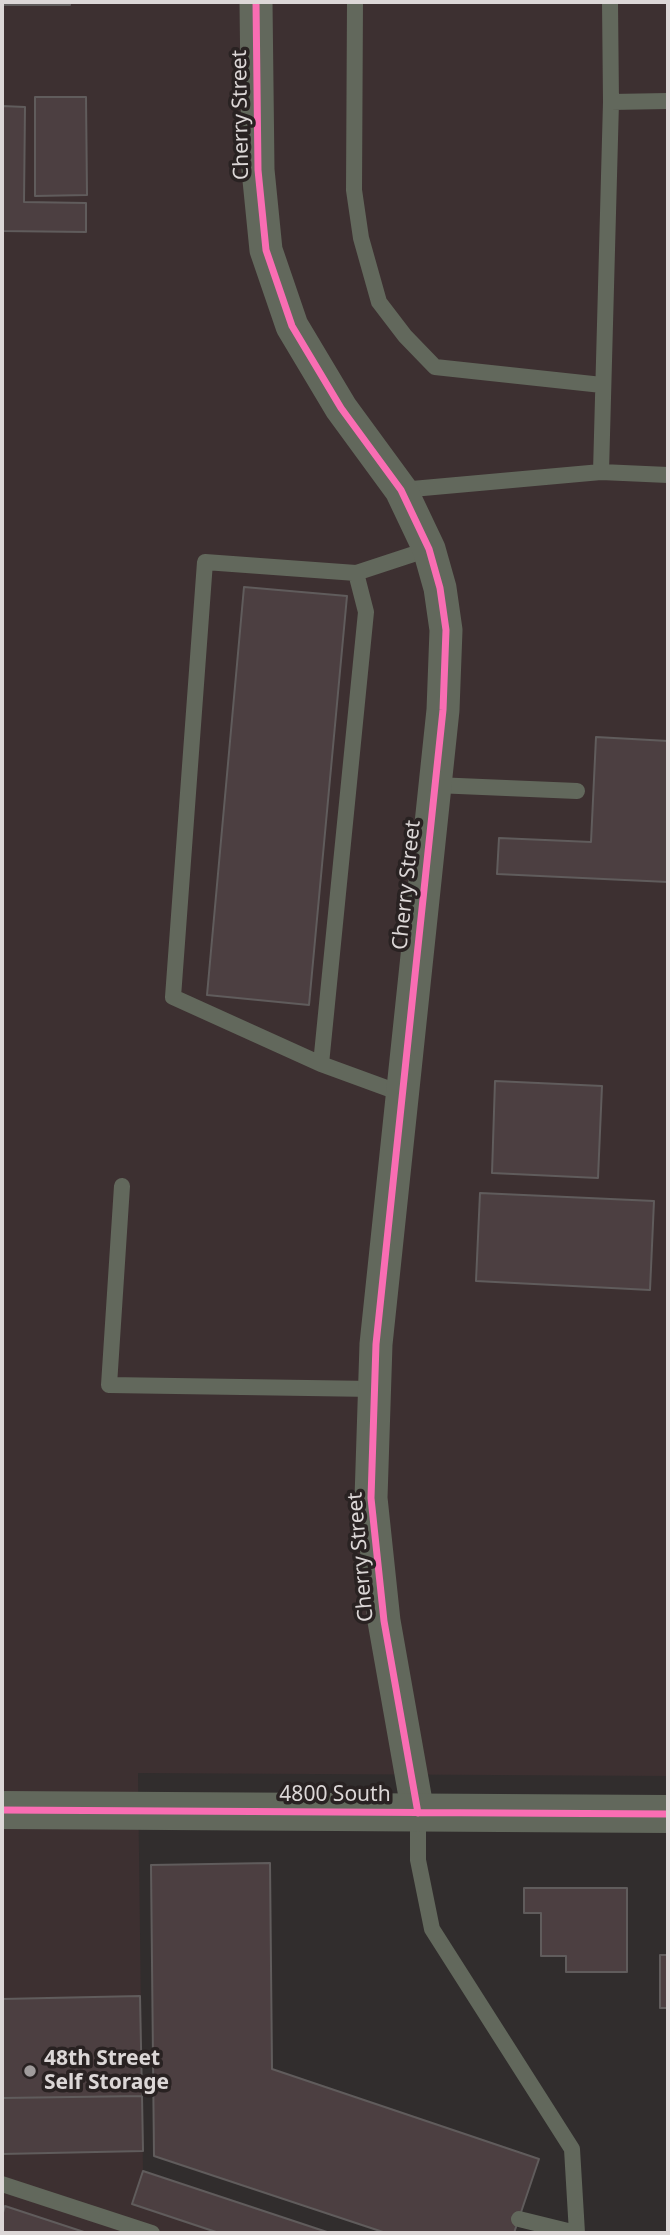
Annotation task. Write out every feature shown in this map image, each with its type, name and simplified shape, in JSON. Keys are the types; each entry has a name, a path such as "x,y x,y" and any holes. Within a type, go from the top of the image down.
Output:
{"street":[{"name":"Cherry Street","path":"256,2 258,170 266,250 292,326 341,408 401,490 429,549 440,588 446,630 443,710 376,1344 371,1498 384,1621 418,1813"},
{"name":"4800 South","path":"2,1810 668,1814"}],"lane":[{"path":"355,2 354,190 361,239 379,302 404,336 435,367 602,385"},
{"path":"601,472 611,102 610,2"},
{"path":"611,102 668,101"},
{"path":"401,490 601,472 668,475"},
{"path":"403,1094 321,1064 173,997 205,562 356,573 429,549"},
{"path":"321,1064 366,612 356,573"},
{"path":"435,785 578,791"},
{"path":"122,1186 110,1385 374,1389"},
{"path":"418,1813 418,1860 432,1929 572,2149 576,2233 519,2219"},
{"path":"2,2184 152,2233"}],"shaded area":[{"path":"2,2 668,2 668,1776 138,1773 143,2171 330,2233 2,2233"}],"building":[{"path":"2,2 70,2 70,5 2,5"},
{"path":"35,97 86,97 87,195 35,196"},
{"path":"2,106 25,107 24,202 86,203 86,232 2,231"},
{"path":"668,172 668,339 667,338"},
{"path":"244,587 347,596 309,1005 207,995"},
{"path":"596,737 668,741 668,882 497,874 499,838 591,842"},
{"path":"495,1081 602,1086 598,1178 492,1173"},
{"path":"480,1193 654,1201 650,1290 476,1281"},
{"path":"270,1863 272,2069 539,2159 514,2233 386,2233 154,2156 151,1865"},
{"path":"524,1888 627,1888 627,1972 566,1972 566,1956 541,1956 541,1913 524,1913"},
{"path":"660,1955 668,1955 668,2008 660,2008"},
{"path":"140,1996 142,2096 2,2098 2,1999"},
{"path":"142,2096 143,2151 2,2154 2,2098"},
{"path":"143,2171 330,2233 219,2233 132,2204"},
{"path":"5,2206 87,2233 2,2233"}],"cycle path":[{"path":"256,2 258,170 266,250 292,326 341,408 401,490 429,549 440,588 446,630 443,710 376,1344 371,1498 384,1621 418,1813"},
{"path":"2,1810 668,1814"}],"place":[{"name":"48th Street Self Storage","path":"30,2071"}]}
